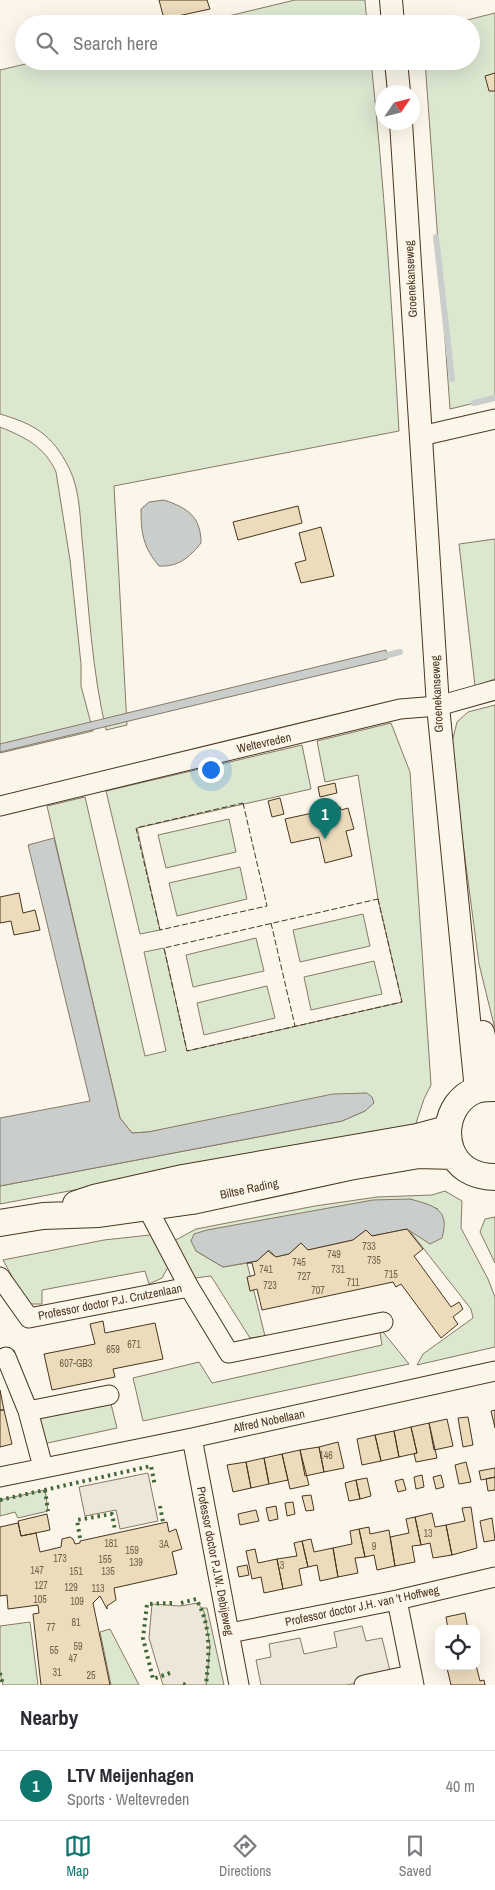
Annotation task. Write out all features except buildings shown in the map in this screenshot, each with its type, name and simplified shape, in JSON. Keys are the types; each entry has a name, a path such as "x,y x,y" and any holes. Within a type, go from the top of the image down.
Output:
{"main road":[{"path":"489,1088 456,1105 450,1116 447,1129 448,1143 454,1156 465,1169 480,1176 495,1178"},
{"name":"Biltse Rading","path":"0,1223 43,1216 99,1214 192,1176 417,1137 447,1129"},
{"name":"Biltse Rading","path":"142,1198 192,1202 358,1166 419,1156 454,1156"}],"street":[{"path":"390,0 392,15"},
{"path":"397,70 398,85"},
{"name":"Groenekanseweg","path":"402,130 438,706 464,951 489,1088"},
{"path":"421,436 495,419"},
{"name":"Weltevreden","path":"0,806 400,709 438,706 495,690"},
{"name":"Professor doctor P.J. Crutzenlaan","path":"0,1277 29,1318 189,1287 142,1198"},
{"path":"189,1287 229,1353 383,1322"},
{"path":"6,1357 28,1411 43,1467"},
{"name":"Alfred Nobellaan","path":"0,1476 192,1438 495,1371"},
{"path":"28,1411 109,1395"},
{"name":"Professor doctor P.J.W. Debijeweg","path":"192,1438 239,1685"},
{"name":"Professor doctor J.H. van 't Hoffweg","path":"230,1633 397,1600 495,1576"},
{"path":"364,1685 413,1680 397,1600"}],"green space":[{"path":"295,0 365,0 366,15 232,15"},
{"path":"495,13 495,398 450,409 426,70 480,70 480,17"},
{"path":"15,66 15,70 372,70 375,130 378,130 380,153 394,338 399,431 114,486 127,725 106,730 94,662 79,508 73,477 63,456 41,432 23,422 0,414 0,70"},
{"path":"0,427 26,439 40,449 56,472 70,560 81,664 81,686 93,731 0,753"},
{"path":"495,539 495,679 475,686 459,544"},
{"path":"495,705 495,1029 479,964 457,798 452,742 457,722 468,712"},
{"path":"391,723 410,772 431,1085 415,1126 0,1204 0,1186 342,1121 365,1111 366,1093 148,1132 132,1133 120,1118 47,806 85,797 145,1056 166,1051 144,952 164,948 187,1051 402,1002 378,899 358,775 325,782 317,741"},
{"path":"302,745 311,789 137,828 160,930 140,934 106,791"},
{"path":"229,819 236,852 166,868 158,835"},
{"path":"240,867 247,899 177,916 169,883"},
{"path":"363,914 370,946 300,962 293,930"},
{"path":"256,938 264,971 193,987 186,955"},
{"path":"374,961 382,994 311,1010 304,977"},
{"path":"267,986 275,1018 204,1035 197,1003"},
{"path":"445,1191 462,1201 461,1228 488,1279 495,1297 495,1347 417,1365 423,1354 473,1318 471,1309 409,1230 438,1209 410,1199 196,1251 223,1267 247,1263 265,1336 250,1338 211,1276 195,1278 174,1241 196,1229 315,1206 377,1197 432,1195"},
{"path":"495,1217 495,1263 480,1232 485,1219"},
{"path":"150,1235 159,1247 168,1267 162,1278 149,1284 145,1271 42,1290 42,1304 27,1304 3,1260 104,1240"},
{"path":"379,1327 409,1364 143,1421 133,1378 199,1362 212,1383 382,1345"},
{"path":"110,1400 117,1428 43,1444 38,1419 49,1410"},
{"path":"45,1490 48,1511 18,1518 15,1512 0,1516 0,1500"},
{"path":"202,1608 207,1608 224,1685 206,1685 210,1646"},
{"path":"30,1622 38,1685 3,1685 0,1673 0,1626"},
{"path":"110,1629 139,1685 111,1685 100,1632"}],"shaded area":[{"path":"164,500 180,506 192,515 199,526 201,543 183,560 172,565 159,566 146,546 141,509 149,502"},
{"path":"386,650 387,659 0,752 0,744"},
{"path":"54,838 120,1118 132,1133 148,1132 333,1094 367,1093 372,1097 374,1103 365,1111 342,1121 0,1186 0,1118 90,1101 28,845"},
{"path":"410,1199 427,1204 438,1210 444,1221 442,1238 430,1244 407,1229 372,1236 366,1230 353,1240 308,1250 301,1243 289,1254 276,1257 269,1250 257,1261 223,1267 196,1251 191,1241 194,1234 207,1230 373,1200"},
{"path":"148,1473 158,1521 120,1529 116,1510 85,1516 79,1487"},
{"path":"198,1603 204,1612 210,1646 206,1685 163,1685 149,1638 152,1604 180,1606"},
{"path":"362,1626 366,1641 382,1638 391,1675 347,1685 261,1685 256,1660 271,1657 269,1644 300,1638 304,1654 337,1647 334,1632"}],"waterway":[{"path":"436,237 452,379"},
{"path":"474,403 495,398"},
{"path":"380,657 400,652"}],"hedge":[{"path":"0,1500 151,1466 155,1486"},
{"path":"45,1490 48,1511"},
{"path":"160,1506 163,1522"},
{"path":"80,1538 77,1520 112,1514 115,1530"},
{"path":"181,1603 196,1599 205,1620 208,1641 206,1685"},
{"path":"170,1673 153,1679 143,1638 147,1604 172,1603"},
{"path":"0,1673 3,1685"}],"fence":[{"path":"243,803 267,906 160,930 136,828 243,803"},
{"path":"378,899 402,1002 187,1051 164,948 378,899"},
{"path":"271,923 295,1026"}],"place":[{"name":"LTV Meijenhagen","path":"325,839"}]}
